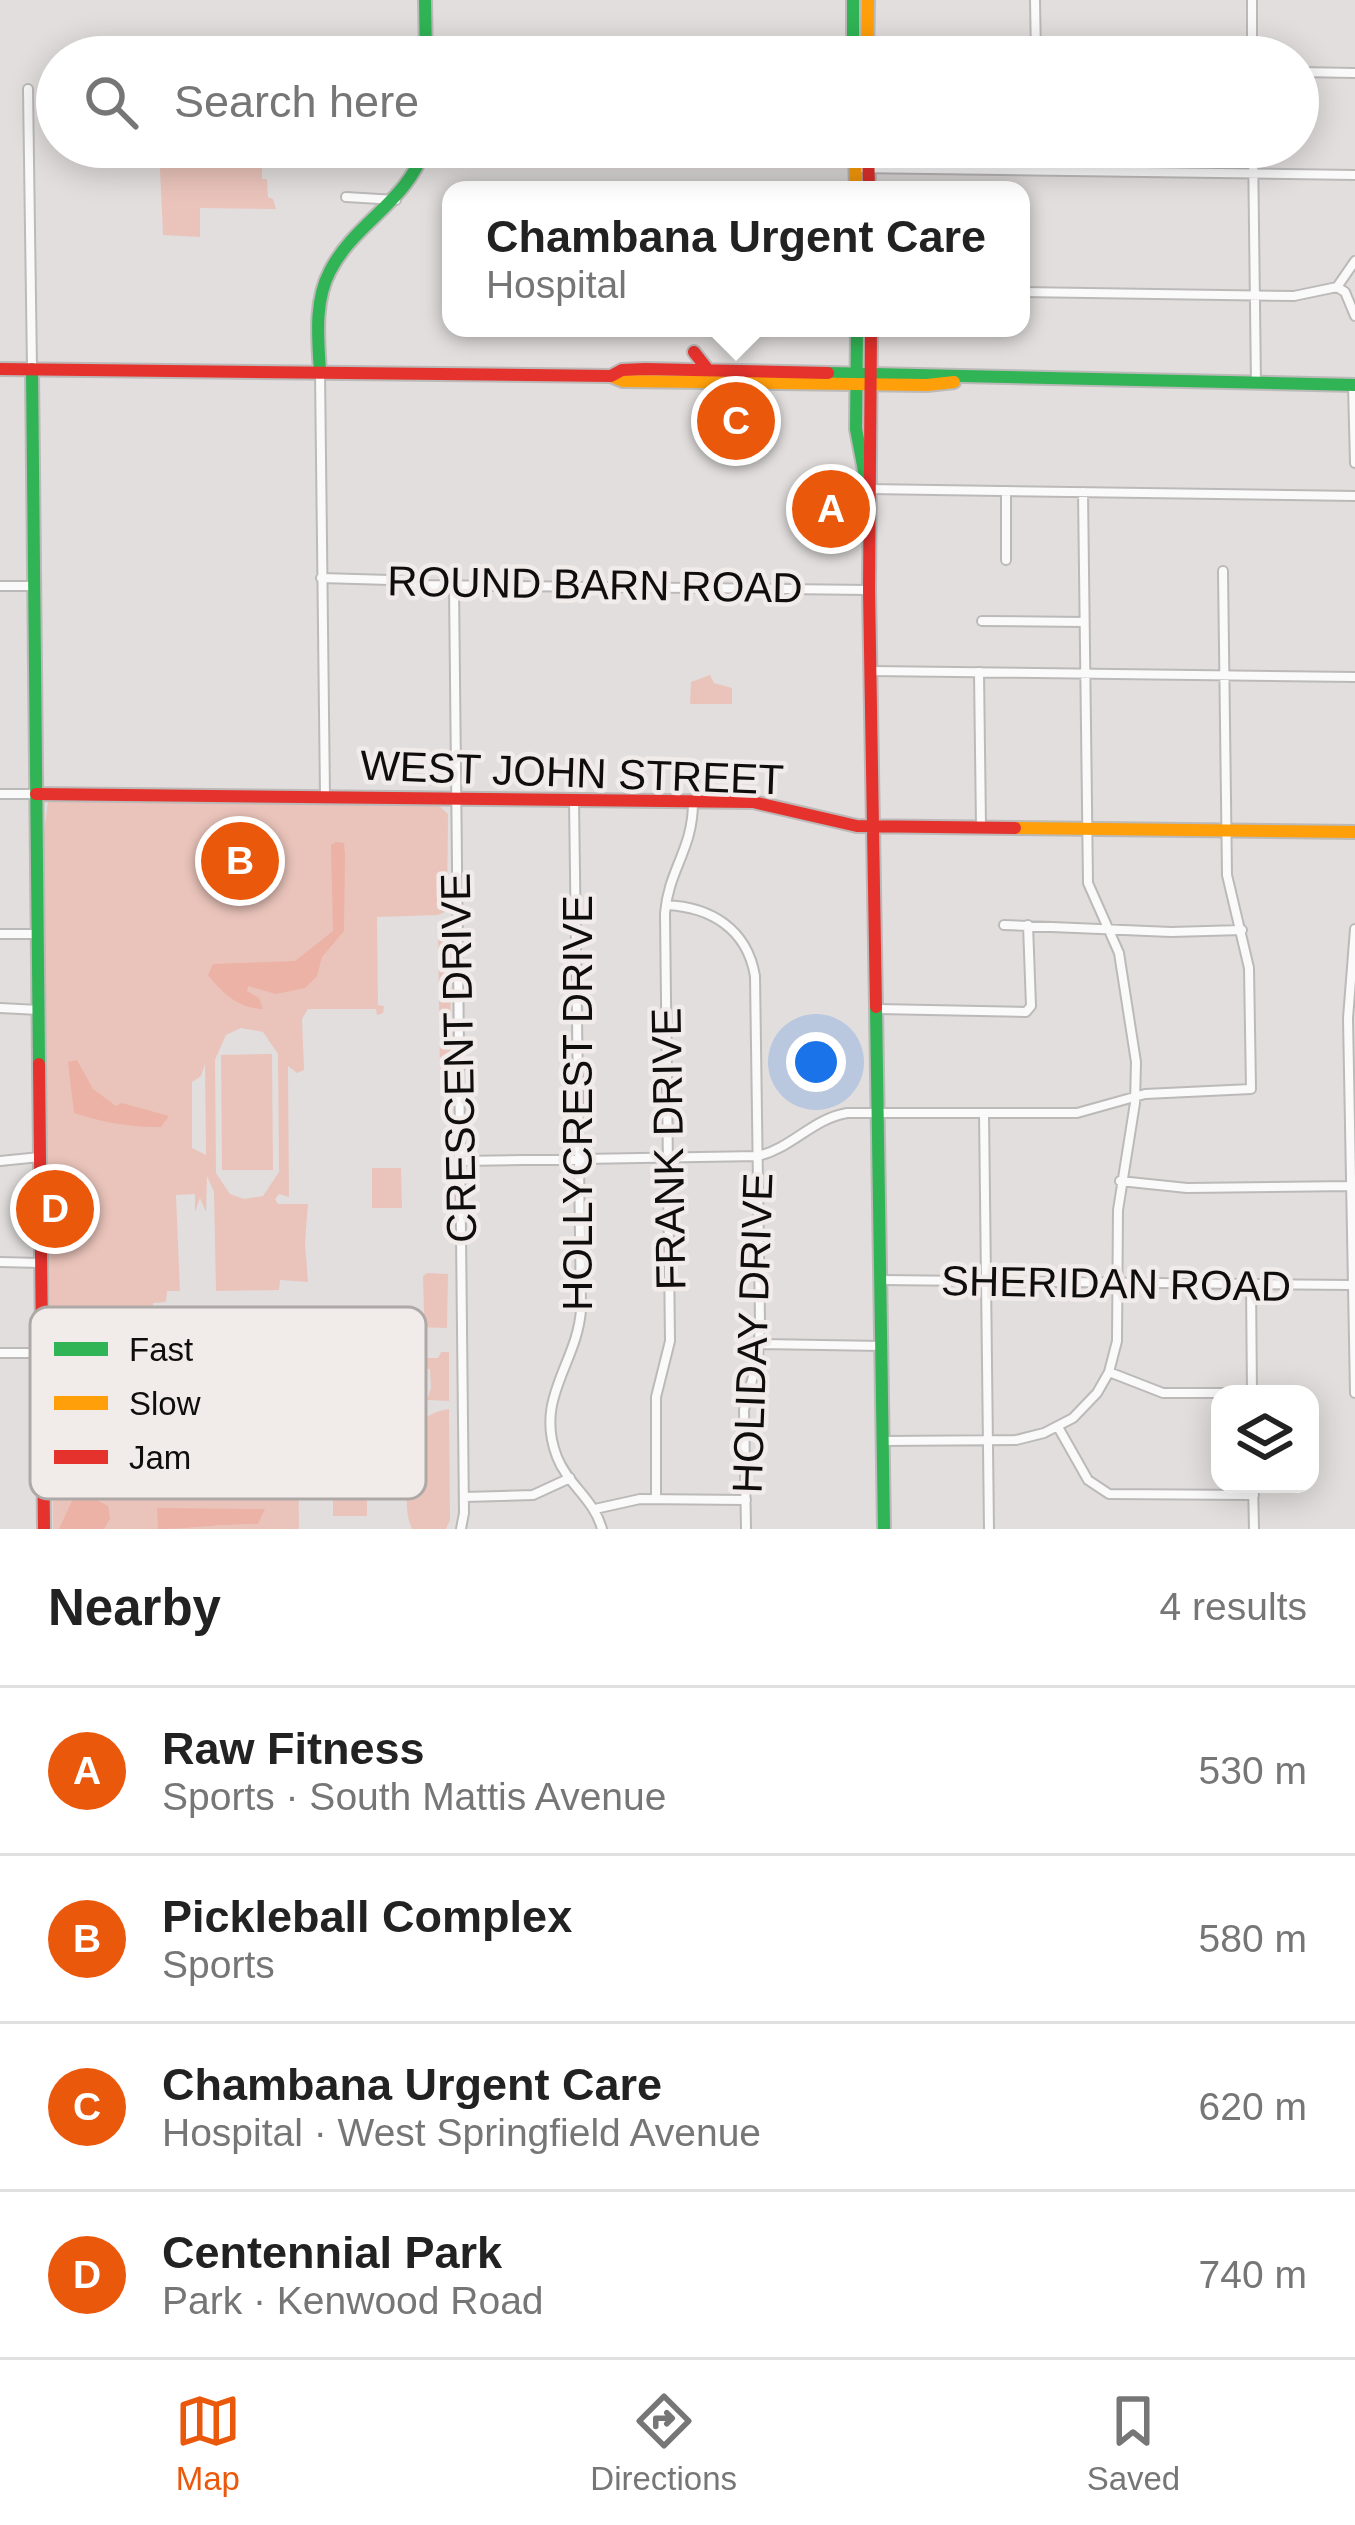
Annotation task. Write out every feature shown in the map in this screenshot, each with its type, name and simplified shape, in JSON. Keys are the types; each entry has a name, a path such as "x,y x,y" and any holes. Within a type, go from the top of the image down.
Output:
{"main road":[{"path":"425,0 425,36"},
{"path":"853,0 853,36"},
{"path":"867,36 868,0"},
{"path":"320,372 320,301 330,271 397,200 418,168"},
{"path":"858,181 862,168"},
{"path":"862,168 866,181"},
{"path":"857,337 872,470 869,590 884,1529"},
{"path":"864,379 870,337"},
{"path":"694,352 708,370"},
{"path":"0,369 611,376 622,381 864,379"},
{"path":"32,369 41,1307"},
{"path":"611,376 622,370 708,370 927,386 972,380 1354,385"},
{"name":"WEST JOHN STREET","path":"36,794 772,804 842,824 875,826 1355,832"},
{"path":"44,1499 44,1529"}],"street":[{"path":"1035,0 1036,36"},
{"path":"1252,0 1252,36"},
{"path":"1319,72 1355,73"},
{"path":"28,89 32,369"},
{"path":"862,168 1355,175"},
{"path":"1254,168 1256,384"},
{"path":"346,197 397,200"},
{"path":"1030,292 1294,296 1337,287 1355,261"},
{"path":"1337,287 1345,292 1355,316"},
{"path":"320,372 325,797"},
{"path":"1354,385 1355,463"},
{"path":"868,489 1355,496"},
{"path":"1006,491 1006,560"},
{"path":"883,1442 1028,1438 1058,1427 1086,1406 1109,1372 1117,1341 1120,1181 1135,1097 1136,1062 1119,953 1088,883 1083,492"},
{"path":"460,1161 758,1156 780,1149 824,1119 847,1113 1077,1113 1165,1092 1250,1090 1250,998 1242,930 1228,887 1223,572"},
{"name":"ROUND BARN ROAD","path":"321,578 454,586 869,590"},
{"path":"0,586 33,586"},
{"name":"CRESCENT DRIVE","path":"454,586 461,1529"},
{"path":"982,621 1084,622"},
{"path":"871,671 1355,677"},
{"path":"980,673 981,828"},
{"name":"WEST JOHN STREET","path":"0,794 36,794"},
{"name":"HOLLYCREST DRIVE","path":"574,800 580,1325 556,1380 551,1418 556,1453 596,1509 602,1529"},
{"name":"FRANK DRIVE","path":"656,1499 656,1397 670,1341 666,905 673,875 689,843 693,802"},
{"name":"HOLIDAY DRIVE","path":"666,905 694,908 730,927 749,952 756,991 760,1344 744,1410 746,1529"},
{"path":"1004,925 1242,930"},
{"path":"878,1009 1026,1012 1030,1006 1028,925"},
{"path":"1355,933 1349,994 1355,1393"},
{"path":"0,934 38,934"},
{"path":"0,1008 39,1010"},
{"path":"984,1113 989,1529"},
{"path":"0,1161 40,1157"},
{"path":"1120,1181 1187,1188 1350,1186"},
{"path":"0,1262 41,1263"},
{"name":"SHERIDAN ROAD","path":"881,1280 1352,1285"},
{"path":"1251,1284 1252,1385"},
{"path":"760,1344 882,1346"},
{"path":"1109,1372 1163,1393 1211,1393"},
{"path":"1058,1427 1088,1480 1108,1494 1211,1491"},
{"path":"464,1497 533,1496 570,1478"},
{"path":"1254,1493 1254,1529"},
{"path":"596,1509 625,1500 746,1500"}],"shaded area":[{"path":"160,168 262,168 268,197 276,209 200,208 200,237 163,235"},
{"path":"710,675 714,683 732,688 732,704 690,704 691,682"},
{"path":"48,801 438,805 448,814 447,911 377,917 378,1005 384,1006 383,1013 377,1015 376,1009 308,1009 302,1019 304,1070 297,1073 288,1066 289,1197 279,1194 275,1199 278,1204 308,1204 308,1282 280,1280 279,1290 216,1291 214,1192 207,1176 206,1212 200,1198 195,1212 195,1194 176,1195 180,1291 167,1291 166,1302 153,1303 153,1307 50,1307 43,841","holes":["241,1028 263,1032 278,1054 279,1172 263,1196 244,1199 230,1194 216,1173 215,1060 226,1035","205,1065 206,1155 192,1148 192,1082"]},
{"path":"344,843 344,931 322,957 317,976 305,988 276,994 248,986 263,1009 232,999 208,975 213,964 295,961 333,931 331,845"},
{"path":"446,924 450,931 451,1069 448,1075 446,1068 446,1076 440,1077 438,925"},
{"path":"272,1054 273,1170 222,1170 221,1055"},
{"path":"77,1060 93,1089 116,1106 122,1103 169,1116 161,1127 150,1127 74,1113 68,1062"},
{"path":"372,1168 401,1168 402,1208 372,1208"},
{"path":"448,1274 447,1328 426,1327 423,1276"},
{"path":"441,1352 449,1352 449,1401 427,1400 431,1388 426,1358 438,1358"},
{"path":"449,1409 450,1520 446,1529 412,1529 407,1499 426,1499 426,1417"},
{"path":"53,1499 299,1499 299,1529 53,1529"},
{"path":"95,1499 108,1506 110,1519 104,1529 59,1529 72,1501"},
{"path":"333,1499 367,1499 367,1516 333,1516"},
{"path":"157,1508 265,1509 258,1524 158,1529"}],"traffic: fast":[{"path":"425,0 426,36"},
{"path":"853,0 853,36"},
{"path":"320,372 319,307 330,271 416,168"},
{"path":"857,337 856,429 867,486"},
{"path":"32,369 39,1064"},
{"path":"828,373 1355,385"},
{"path":"876,1007 884,1529"}],"traffic: slow":[{"path":"867,36 868,0"},
{"path":"855,168 856,181"},
{"path":"611,376 623,381 954,382"},
{"path":"1015,828 1355,832"}],"traffic: jam":[{"path":"868,168 869,181"},
{"path":"871,337 869,590 876,1007"},
{"path":"694,352 708,370"},
{"path":"0,369 611,376 622,370 645,369 828,373"},
{"path":"36,794 753,802 857,826 1015,828"},
{"path":"39,1064 42,1307"},
{"path":"44,1499 44,1529"}],"place":[{"name":"Chambana Urgent Care","path":"736,421"},
{"name":"Raw Fitness","path":"831,509"},
{"name":"Pickleball Complex","path":"240,861"},
{"name":"Centennial Park","path":"55,1209"}]}
